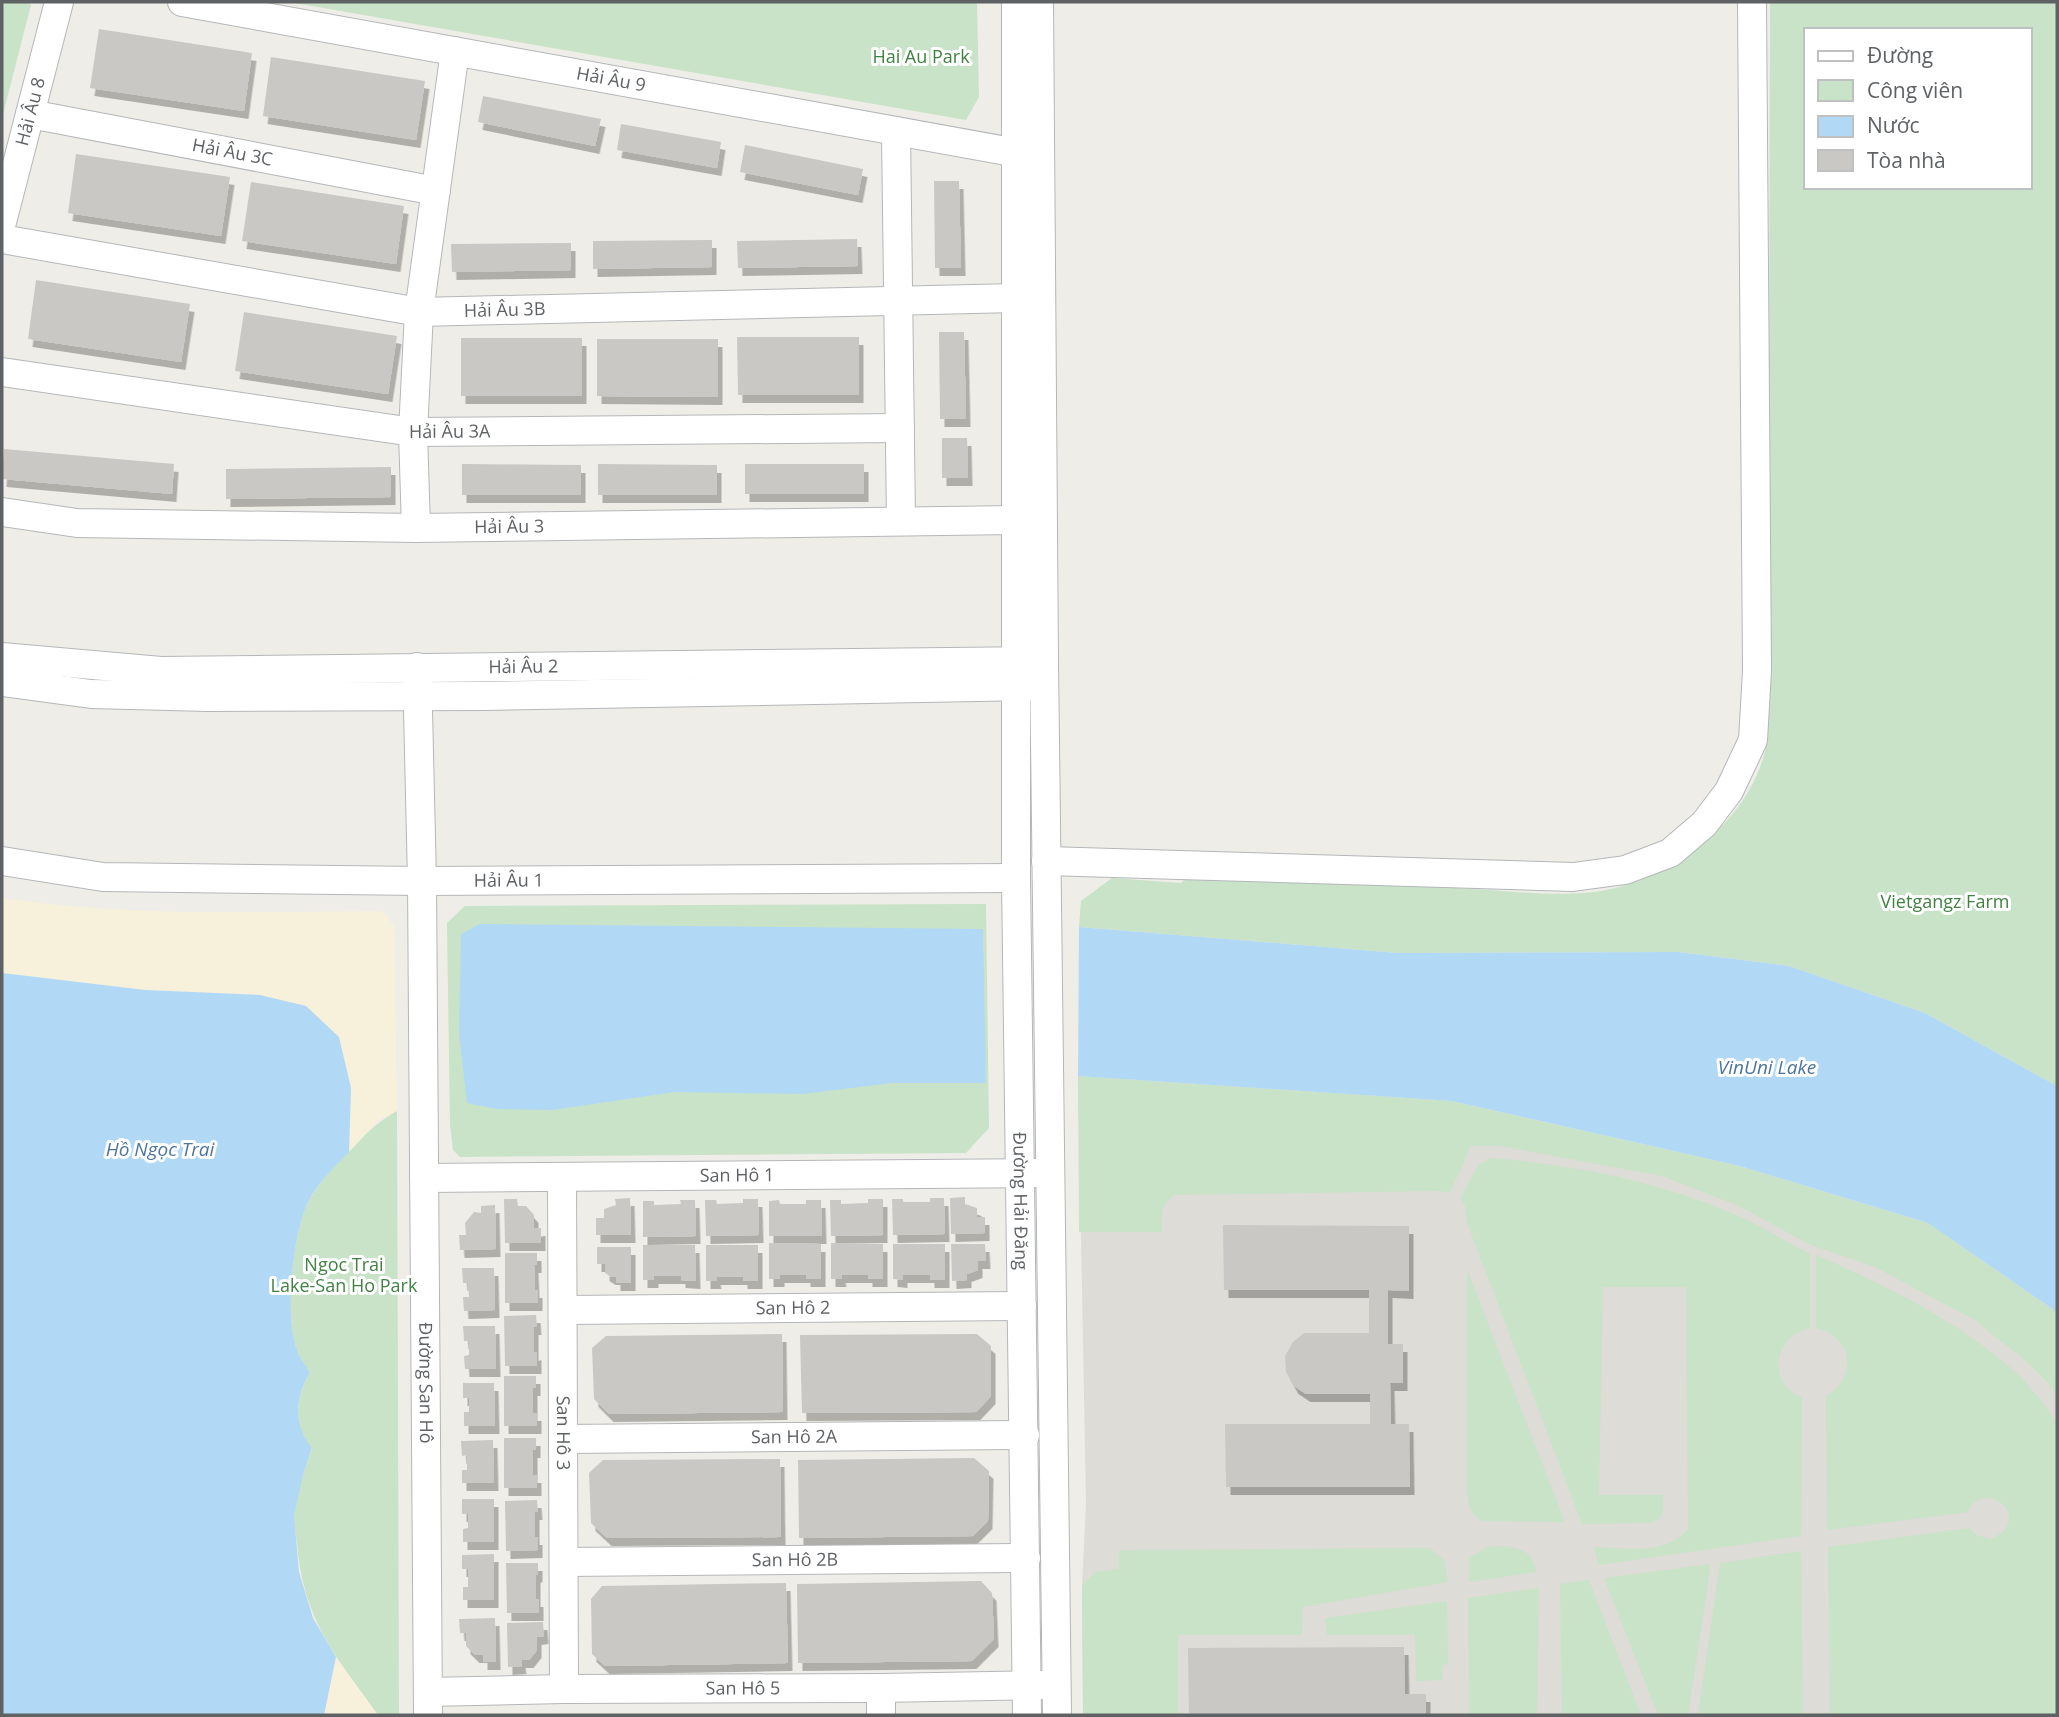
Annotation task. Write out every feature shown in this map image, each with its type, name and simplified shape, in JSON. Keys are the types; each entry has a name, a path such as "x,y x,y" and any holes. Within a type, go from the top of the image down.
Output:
{"street":[{"name":"Hải Âu 8","path":"2,222 59,2"},
{"name":"Hải Âu 9","path":"182,2 1028,155"},
{"path":"1016,2 1028,155 1030,674"},
{"path":"1030,674 1015,520 1016,299 1039,2"},
{"path":"1046,861 1573,877 1625,870 1670,853 1704,824 1729,791 1753,740 1756,685 1752,2"},
{"path":"416,528 414,432 419,312 455,51"},
{"name":"Hải Âu 3C","path":"30,114 436,191"},
{"path":"896,131 901,521"},
{"name":"Hải Âu 3B","path":"2,239 419,312 1016,299"},
{"name":"Hải Âu 3A","path":"2,372 414,432 900,428"},
{"name":"Hải Âu 3","path":"2,512 77,523 416,528 1015,520"},
{"name":"Hải Âu 2","path":"2,657 161,671 417,667 1030,674"},
{"name":"Đường San Hô","path":"417,667 422,881 428,1703"},
{"name":"Đường Hải Đăng","path":"1030,674 1046,861 1057,1715"},
{"name":"Đường Hải Đăng","path":"1027,1715 1016,878 1030,674"},
{"name":"Hải Âu 2","path":"2,682 91,694 417,697 1030,674"},
{"name":"Hải Âu 1","path":"2,861 103,877 422,881 1016,878"},
{"name":"San Hô 1","path":"425,1178 1051,1173"},
{"name":"San Hô 3","path":"562,1177 564,1689"},
{"name":"San Hô 2","path":"564,1310 1022,1306"},
{"name":"San Hô 2A","path":"563,1439 1025,1435"},
{"name":"San Hô 2B","path":"564,1562 1026,1558"},
{"name":"San Hô 5","path":"428,1703 564,1689 881,1702 1027,1685 1057,1685"}],"shaded area":[{"path":"1078,1076 1452,1101 1928,1223 2057,1312 2057,1715 1083,1715 1082,1586 1086,1503"}],"green space":[{"path":"2,2 27,2 31,5 2,118"},
{"name":"Hai Au Park","path":"289,2 977,2 979,97 966,120"},
{"name":"Vietgangz Farm","path":"1770,2 2057,2 2057,1086 1925,1013 1789,966 1678,952 1398,953 1079,927 1081,901 1112,878 1181,883 1186,878 1356,883 1558,894 1615,888 1642,879 1692,852 1734,812 1750,789 1768,736"},
{"path":"986,904 989,1128 966,1153 460,1157 453,1150 450,1125 447,923 465,906"},
{"path":"1078,1076 1452,1101 1740,1166 1928,1223 2057,1312 2057,1397 2048,1383 2026,1361 1973,1319 1875,1267 1811,1245 1739,1206 1662,1176 1500,1146 1471,1146 1450,1193 1175,1195 1162,1210 1162,1232 1079,1232"},
{"name":"Ngoc Trai Lake-San Ho Park","path":"397,1111 399,1715 378,1715 324,1635 306,1594 300,1570 294,1516 312,1449 302,1431 298,1411 301,1392 310,1373 294,1340 291,1284 296,1244 310,1199 331,1170 358,1141"},
{"path":"1492,1158 1584,1170 1675,1192 1744,1218 1810,1254 1810,1329 1793,1335 1779,1357 1780,1375 1784,1384 1802,1398 1801,1536 1599,1565 1594,1547 1657,1547 1679,1538 1688,1529 1686,1287 1603,1287 1599,1495 1663,1495 1663,1513 1651,1523 1582,1524 1467,1223 1465,1205 1460,1198 1479,1164"},
{"path":"1816,1255 1918,1304 1966,1334 2018,1374 2057,1422 2057,1715 1830,1715 1828,1547 1970,1528 1976,1535 1991,1539 2004,1531 2009,1521 2008,1512 2002,1504 1994,1499 1984,1498 1975,1502 1968,1512 1827,1530 1826,1396 1843,1379 1847,1358 1838,1339 1816,1328"},
{"path":"1467,1269 1565,1522 1484,1521 1476,1517 1471,1510 1467,1493"},
{"path":"1487,1547 1512,1547 1528,1554 1536,1572 1469,1582 1469,1558"},
{"path":"1431,1549 1444,1560 1448,1582 1303,1607 1302,1635 1178,1635 1178,1715 1083,1715 1082,1586 1095,1572 1119,1569 1119,1550"},
{"path":"1801,1551 1803,1715 1698,1715 1720,1563"},
{"path":"1711,1564 1688,1715 1658,1715 1604,1578"},
{"path":"1589,1580 1641,1715 1562,1715 1560,1584"},
{"path":"1539,1588 1537,1715 1469,1715 1468,1598"},
{"path":"1447,1601 1448,1664 1443,1665 1442,1680 1416,1681 1415,1635 1327,1635 1325,1618"}],"sand":[{"path":"2,898 143,911 379,911 385,914 394,926 397,1111 380,1119 349,1152 351,1088 260,995 145,990 2,973"},
{"path":"336,1657 378,1715 324,1715"}],"water":[{"path":"480,924 983,929 986,1083 892,1083 802,1094 675,1092 552,1110 497,1109 467,1103 459,1034 461,934"},
{"name":"VinUni Lake","path":"1079,927 1398,953 1678,952 1789,966 1925,1013 2057,1086 2057,1312 1928,1223 1740,1166 1452,1101 1078,1076"},
{"name":"Hồ Ngọc Trai","path":"2,973 145,990 260,995 306,1006 339,1037 351,1088 349,1152 317,1187 304,1212 296,1244 291,1284 294,1341 310,1373 301,1392 298,1411 302,1430 312,1448 294,1515 299,1572 313,1618 336,1657 324,1715 2,1715"}],"building":[{"path":"99,29 252,53 244,111 90,88"},
{"path":"271,57 425,81 416,140 263,116"},
{"path":"483,96 601,119 595,146 478,122"},
{"path":"621,124 721,142 717,168 617,150"},
{"path":"745,145 863,169 858,195 740,172"},
{"path":"76,154 230,177 221,236 68,213"},
{"path":"934,181 959,181 961,268 935,268"},
{"path":"251,182 404,206 396,264 242,241"},
{"path":"857,239 858,266 738,268 737,241"},
{"path":"712,240 712,267 593,269 593,241"},
{"path":"571,243 571,270 452,272 451,244"},
{"path":"36,280 190,304 181,362 28,339"},
{"path":"244,312 397,336 388,394 235,371"},
{"path":"939,332 964,332 966,419 940,419"},
{"path":"737,337 859,337 859,395 738,395"},
{"path":"461,338 582,338 582,396 461,396"},
{"path":"597,339 718,339 718,397 597,396"},
{"path":"942,438 967,438 968,478 942,478"},
{"path":"4,449 174,464 172,494 2,479"},
{"path":"462,464 581,465 581,495 462,495"},
{"path":"598,464 717,465 717,495 598,495"},
{"path":"745,464 864,464 864,494 745,494"},
{"path":"391,467 391,497 226,499 226,469"},
{"path":"965,1197 965,1204 977,1208 977,1217 985,1217 985,1233 951,1234 950,1198"},
{"path":"630,1198 631,1235 596,1235 596,1218 604,1218 604,1209 616,1205 615,1199"},
{"path":"930,1198 944,1198 945,1234 893,1235 892,1199 903,1199 903,1202 930,1202"},
{"path":"504,1199 517,1199 518,1206 526,1206 534,1215 534,1229 541,1228 541,1243 505,1243"},
{"path":"743,1199 758,1199 759,1235 706,1236 705,1200 716,1200 717,1204 743,1203"},
{"path":"868,1199 883,1199 883,1235 831,1236 830,1200 841,1200 841,1204 868,1203"},
{"path":"680,1200 695,1200 696,1236 643,1237 643,1201 654,1201 654,1205 681,1204"},
{"path":"779,1200 780,1204 806,1204 806,1200 821,1200 822,1236 769,1236 769,1201"},
{"path":"495,1205 496,1249 460,1250 459,1235 466,1235 465,1223 474,1212 481,1213 481,1206"},
{"path":"1223,1225 1409,1226 1409,1291 1388,1290 1388,1344 1403,1344 1403,1383 1390,1383 1391,1424 1409,1424 1410,1487 1226,1487 1225,1424 1370,1424 1370,1394 1306,1394 1294,1386 1286,1372 1285,1356 1293,1342 1304,1333 1369,1333 1369,1290 1224,1290"},
{"path":"769,1243 821,1244 821,1279 806,1279 806,1275 780,1275 780,1279 769,1279"},
{"path":"831,1243 883,1244 883,1279 868,1279 868,1275 841,1275 842,1279 831,1279"},
{"path":"893,1244 945,1244 945,1280 930,1280 930,1275 903,1275 903,1280 893,1279"},
{"path":"951,1244 985,1244 986,1261 978,1261 978,1270 967,1274 967,1280 952,1281"},
{"path":"643,1245 695,1245 696,1281 681,1280 681,1276 654,1276 654,1280 643,1280"},
{"path":"706,1245 758,1245 758,1281 743,1281 743,1277 716,1277 717,1281 706,1281"},
{"path":"597,1247 631,1247 631,1283 616,1283 616,1277 605,1273 605,1264 597,1264"},
{"path":"505,1253 537,1253 537,1265 534,1265 538,1303 505,1303"},
{"path":"462,1268 494,1268 495,1310 464,1311 463,1297 469,1297 468,1283 463,1283"},
{"path":"536,1315 534,1353 537,1352 537,1366 505,1366 504,1316"},
{"path":"463,1326 495,1326 496,1369 465,1369 464,1356 469,1355 469,1341 464,1341"},
{"path":"782,1334 783,1412 609,1414 594,1399 592,1348 606,1336"},
{"path":"977,1334 991,1346 991,1396 976,1412 802,1413 800,1335"},
{"path":"504,1376 536,1376 533,1413 537,1413 537,1426 504,1426"},
{"path":"463,1383 494,1383 495,1426 464,1426 464,1412 469,1412 469,1398 463,1398"},
{"path":"504,1438 536,1438 533,1475 537,1475 537,1488 504,1488"},
{"path":"493,1440 494,1483 462,1483 462,1470 467,1470 467,1455 462,1456 461,1441"},
{"path":"974,1458 989,1471 988,1521 973,1536 799,1538 798,1460"},
{"path":"780,1459 781,1537 607,1538 591,1523 589,1473 603,1460"},
{"path":"462,1499 494,1499 494,1542 463,1542 463,1529 468,1528 468,1514 462,1514"},
{"path":"537,1500 535,1537 538,1537 538,1550 506,1551 505,1501"},
{"path":"494,1554 494,1600 463,1600 463,1587 468,1587 468,1569 462,1569 462,1555"},
{"path":"506,1563 538,1563 536,1599 539,1599 539,1613 507,1613"},
{"path":"981,1581 992,1593 994,1639 972,1661 798,1663 797,1584"},
{"path":"786,1583 788,1663 605,1666 592,1654 591,1599 602,1586"},
{"path":"495,1618 496,1662 483,1662 483,1655 475,1655 466,1646 466,1633 460,1633 459,1619"},
{"path":"543,1622 544,1636 537,1637 537,1650 529,1660 521,1660 522,1666 508,1667 507,1623"},
{"path":"1404,1647 1405,1694 1426,1694 1426,1715 1189,1715 1188,1648"}]}
